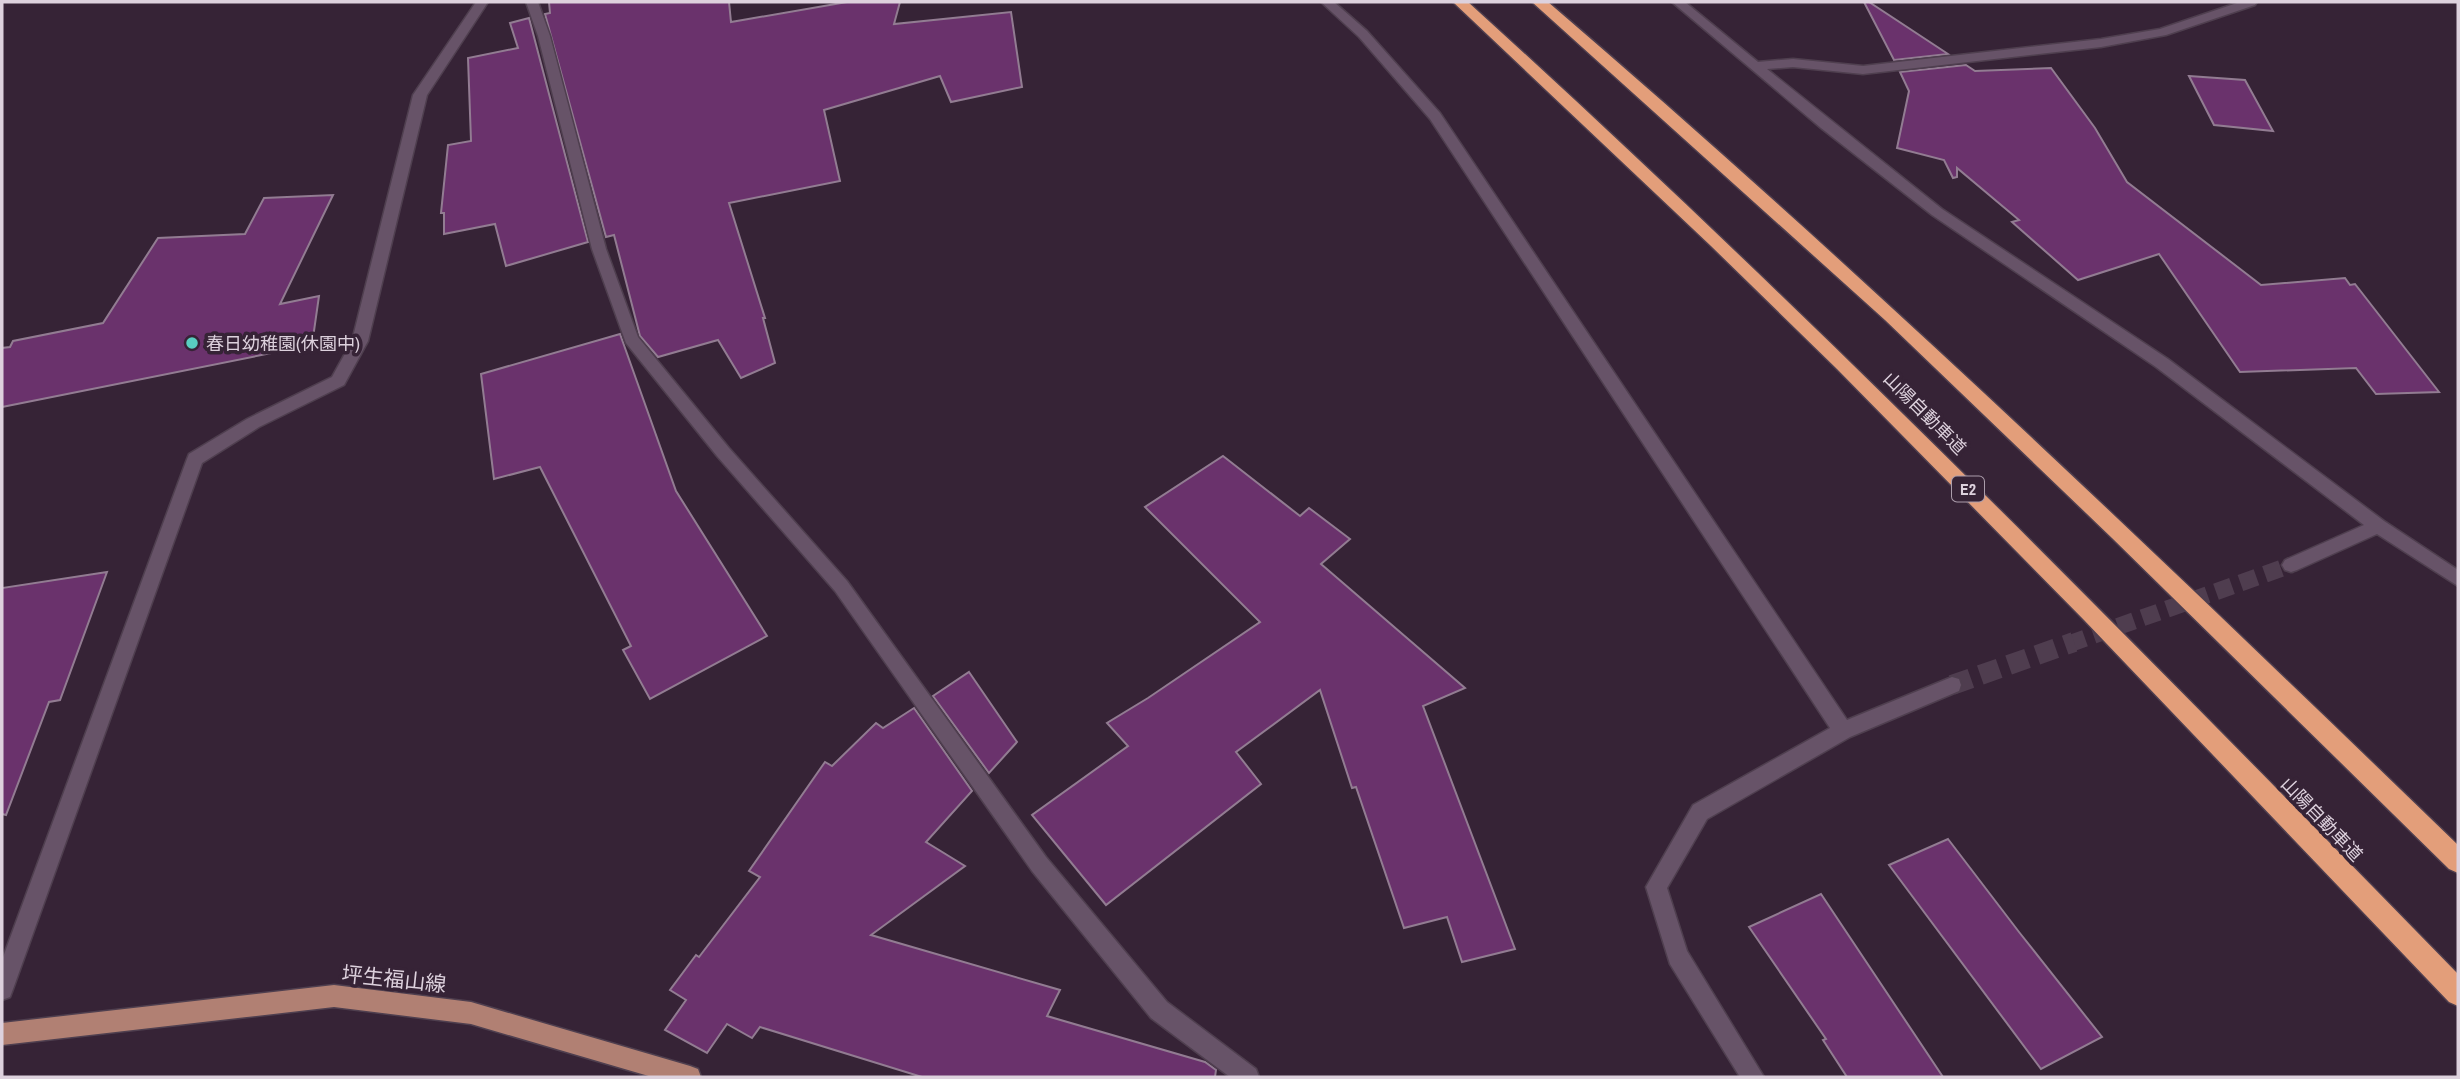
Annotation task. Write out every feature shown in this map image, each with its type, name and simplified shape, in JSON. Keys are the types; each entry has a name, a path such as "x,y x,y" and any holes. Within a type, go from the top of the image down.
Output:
{"highway":[{"name":"山陽自動車道","path":"1460,2 1748,270 2083,604 2458,993"},
{"path":"1539,2 1824,255 2159,569 2458,861"}],"main road":[{"name":"坪生福山線","path":"2,1034 334,996 471,1013 690,1077"}],"street":[{"path":"2,989 195,458 253,423 338,381 360,341 420,95 482,2"},
{"path":"532,2 544,36 598,249 631,339 723,452 841,586 1038,864 1158,1010 1248,1077"},
{"path":"1327,2 1363,34 1435,116 1843,731"},
{"path":"1678,2 1826,125 1937,212 2162,363 2378,526 2458,579"},
{"path":"1758,66 1793,63 1863,70 2101,43 2162,32 2251,2"},
{"path":"2291,565 2378,526"},
{"path":"1753,1077 1678,956 1657,887 1700,812 1843,731 1952,685"}],"building":[{"path":"549,2 729,2 731,22 847,2 900,2 894,24 1011,12 1022,87 951,102 940,76 824,110 840,181 729,203 765,318 775,363 741,378 718,340 658,357 640,336 614,235 606,237 545,14 550,13"},
{"path":"1864,2 1869,2 1948,54 1894,60"},
{"path":"529,18 588,242 506,266 495,224 444,234 444,213 441,213 448,145 471,141 468,58 518,48 510,23"},
{"path":"1966,65 1975,71 2051,68 2095,128 2127,182 2261,285 2345,278 2350,285 2355,284 2439,392 2376,394 2356,368 2240,372 2159,254 2078,280 2012,222 2019,220 1957,168 1957,177 1953,178 1944,160 1897,148 1909,91 1900,72"},
{"path":"2189,76 2245,80 2273,131 2214,125"},
{"path":"333,195 280,304 319,296 312,345 2,407 2,348 10,347 13,341 103,323 158,238 245,234 264,198"},
{"path":"620,334 676,491 767,636 650,699 623,650 631,646 540,467 494,479 481,374"},
{"path":"1223,456 1300,516 1309,508 1350,539 1321,564 1465,688 1423,706 1515,949 1462,962 1447,917 1404,928 1356,787 1352,788 1320,690 1236,752 1261,784 1106,905 1032,815 1128,746 1107,723 1260,622 1145,507"},
{"path":"107,572 60,700 49,702 6,815 2,814 2,588"},
{"path":"969,672 1017,742 989,773 933,696"},
{"path":"914,708 972,791 926,842 965,866 871,935 1060,990 1047,1016 1205,1062 1216,1070 1215,1077 922,1077 760,1027 752,1038 727,1024 707,1053 665,1030 686,1000 670,990 696,955 699,957 760,877 749,871 825,762 832,766 876,723 883,728"},
{"path":"1948,839 2102,1037 2041,1069 1889,865"},
{"path":"1821,894 1943,1077 1847,1077 1823,1040 1826,1039 1749,927"}],"tunnel":[{"path":"2069,644 2291,565"},
{"path":"1952,685 2074,642"}],"place":[{"name":"春日幼稚園(休園中)","path":"192,343"}]}
